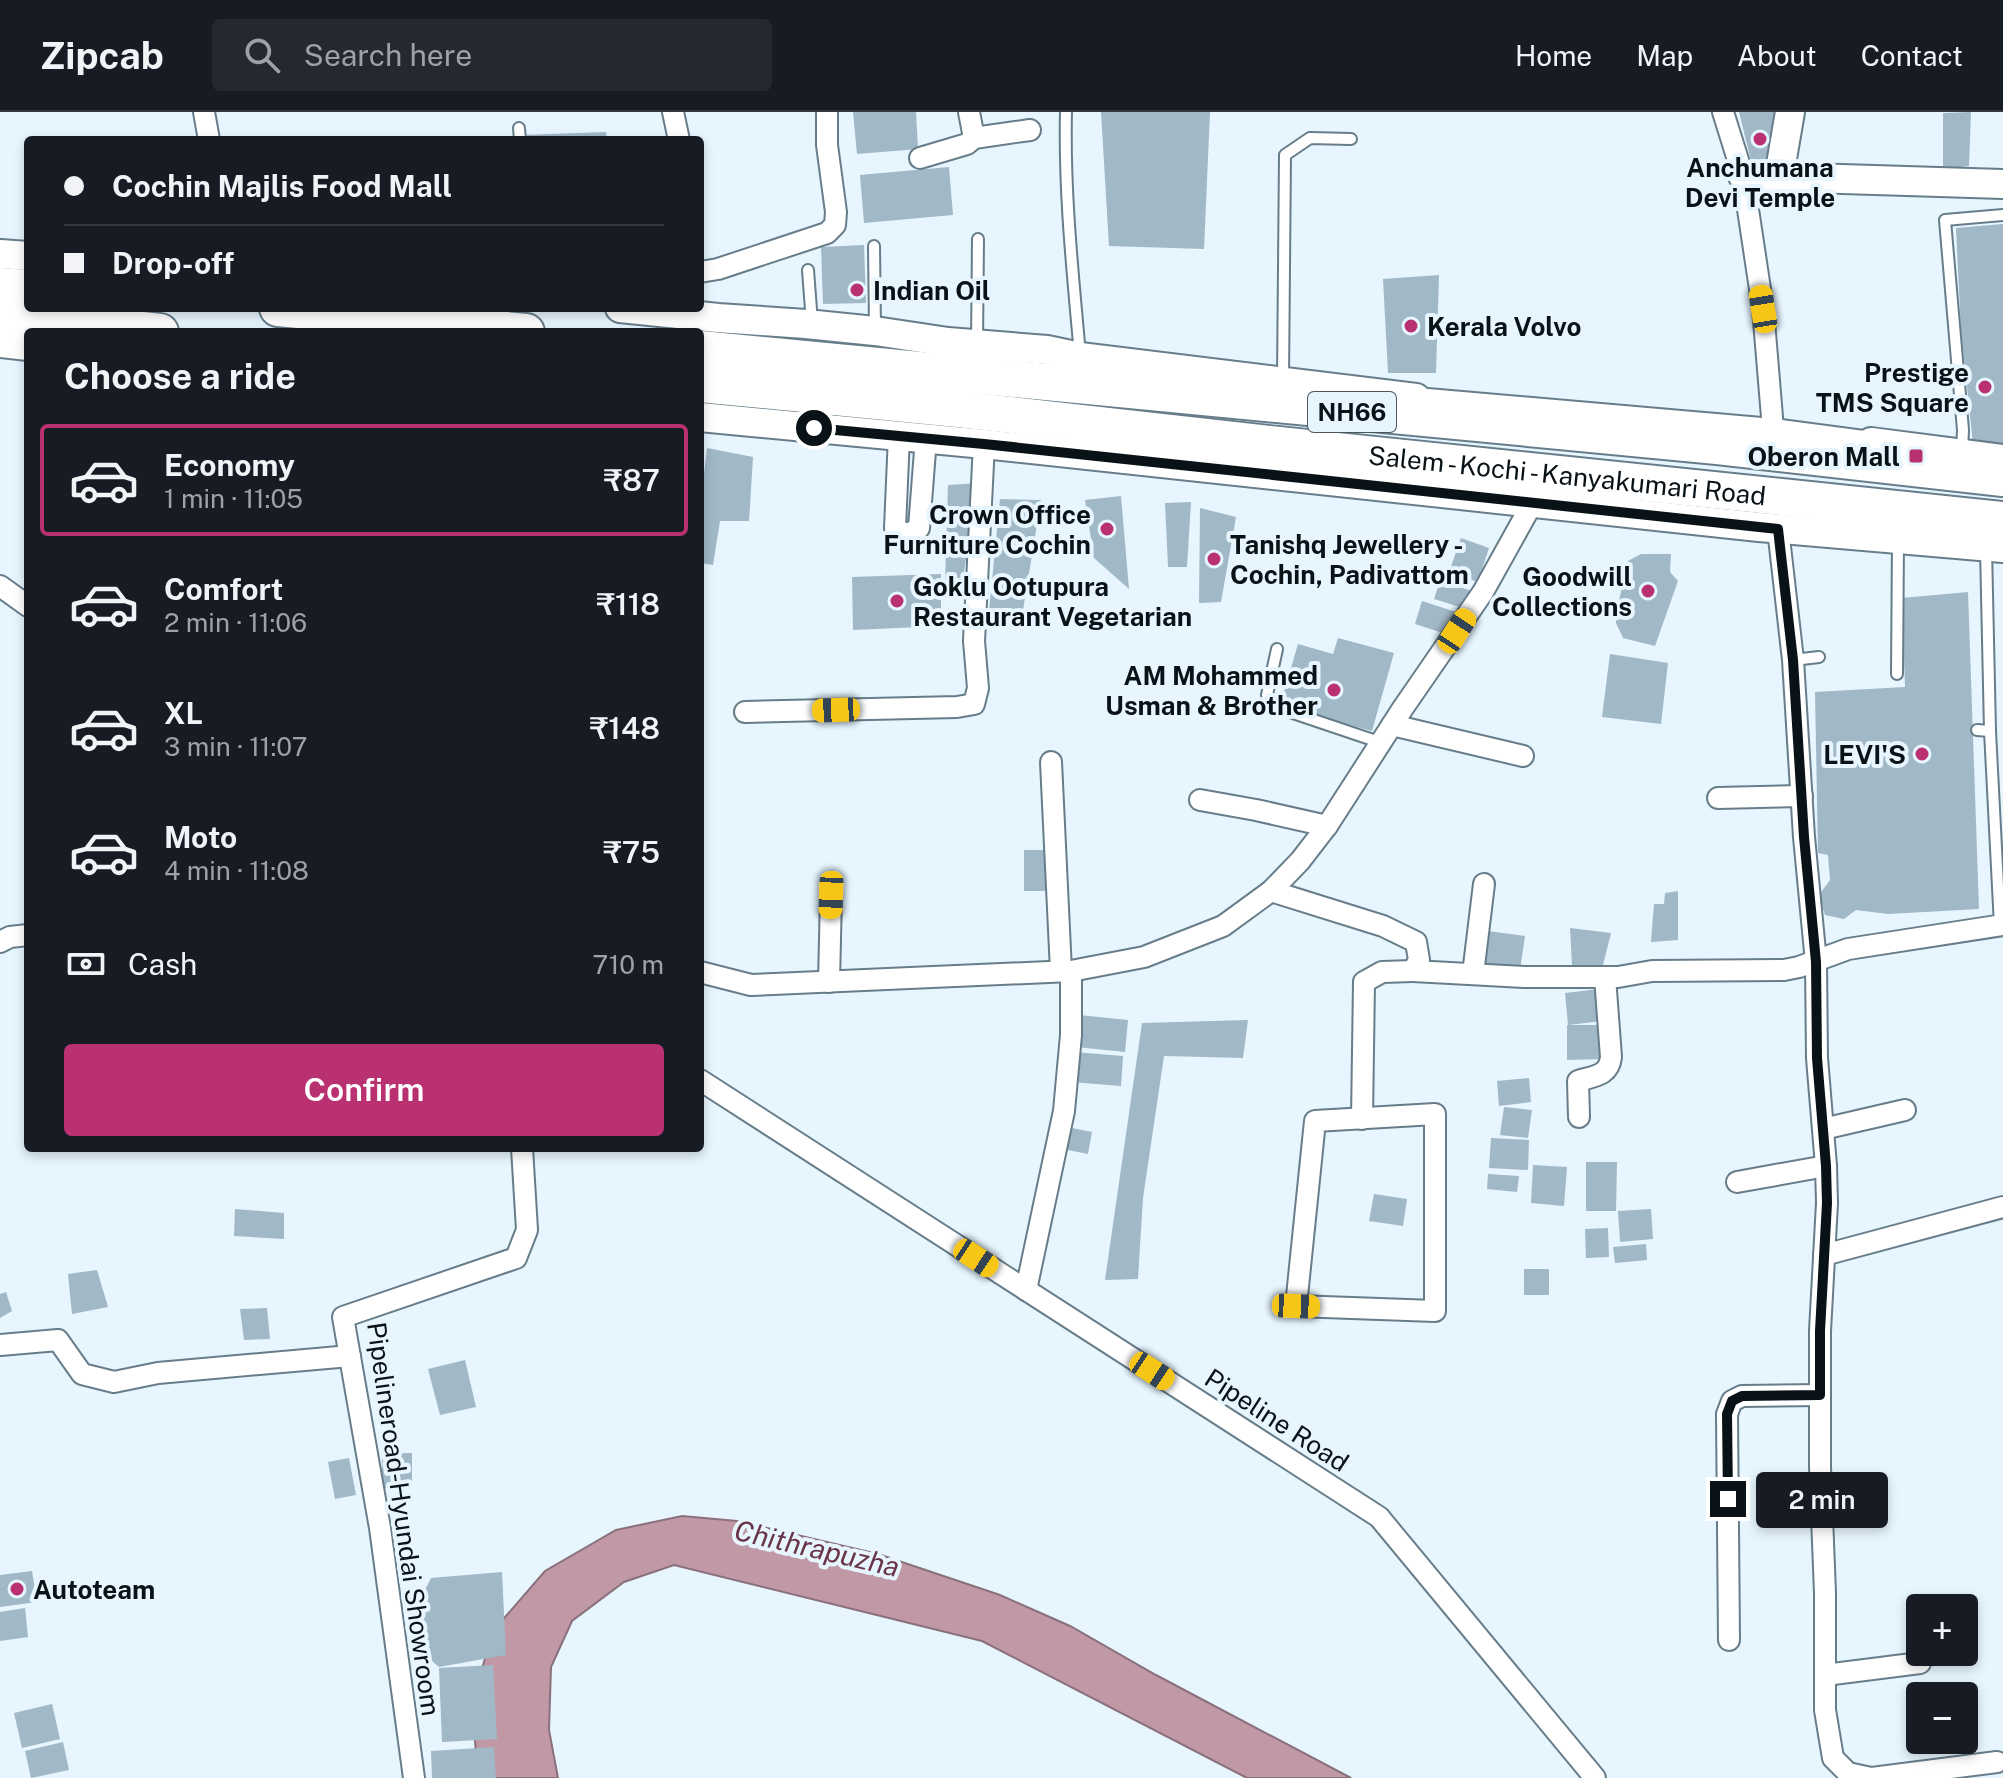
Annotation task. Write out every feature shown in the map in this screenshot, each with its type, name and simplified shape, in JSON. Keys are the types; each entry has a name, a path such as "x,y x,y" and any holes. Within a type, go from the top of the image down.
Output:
{"highway":[{"path":"0,286 24,288"},
{"path":"319,312 485,328"},
{"path":"0,314 118,328"},
{"name":"Salem - Kochi - Kanyakumari Road","path":"704,349 827,338 1717,446 1870,452 2003,478"},
{"name":"Salem - Kochi - Kanyakumari Road","path":"704,385 1023,432 1269,444 1541,487 1997,538"},
{"path":"1269,444 1279,393"}],"street":[{"path":"204,112 208,136"},
{"path":"673,112 678,136"},
{"path":"704,271 827,233 835,225 827,112"},
{"path":"969,112 974,138"},
{"path":"1723,112 1743,176 1763,309 1773,429"},
{"path":"1779,176 1790,112"},
{"path":"920,158 967,144 974,138 1030,130"},
{"path":"1743,176 2003,184"},
{"path":"0,254 24,256"},
{"path":"674,312 827,338 875,331 948,342 1047,350 1279,393 1416,398 1773,429 1870,452 1962,454 2003,459"},
{"path":"0,343 24,346"},
{"path":"704,417 984,444 1023,432 1541,487 1778,529 1898,539 1997,538"},
{"path":"745,712 957,707 974,704 978,688 974,641 984,444"},
{"path":"704,973 751,985 1066,971 1144,957 1223,926 1271,891 1327,826 1483,592 1541,487"},
{"path":"1778,529 1793,660 1816,962 1817,1058 1826,1166 1820,1331 1820,1466 1825,1710 1833,1758 1848,1773 1872,1778 1997,1762"},
{"path":"0,586 24,603"},
{"path":"1387,734 1523,756"},
{"path":"1026,1290 1064,1111 1071,1035 1051,762"},
{"path":"1718,798 1802,796"},
{"path":"1200,800 1327,826"},
{"path":"1473,974 1484,884"},
{"path":"1271,891 1383,926 1416,942 1419,960 1413,971"},
{"path":"829,982 831,895"},
{"path":"1362,1119 1364,982 1382,972 1618,977 1652,971 1784,970 1848,949 2001,926"},
{"path":"0,942 24,935"},
{"path":"1579,1117 1578,1081 1603,1074 1610,1067 1605,977"},
{"name":"Pipeline Road","path":"704,1083 1379,1517 1595,1778"},
{"path":"1823,1129 1905,1110"},
{"path":"1435,1114 1435,1311 1296,1306 1315,1121 1362,1119 1435,1114"},
{"name":"Pipelineroad-Hyundai Showroom","path":"414,1778 380,1528 343,1317 516,1258 527,1230 522,1152"},
{"path":"1737,1182 1826,1166"},
{"path":"1824,1255 2003,1207"},
{"path":"0,1345 58,1340 82,1374 114,1382 158,1373 350,1356"},
{"path":"1729,1640 1727,1414 1732,1401 1742,1396 1820,1395"},
{"path":"1825,1675 1906,1665"}],"lane":[{"path":"1066,112 1070,242 1080,357"},
{"path":"1279,393 1285,155 1310,138 1351,139"},
{"path":"1962,454 1963,430 1945,220 2003,215"},
{"path":"977,345 978,239"},
{"path":"874,246 875,331"},
{"path":"808,270 827,338"},
{"path":"1997,538 1990,731 2001,926"},
{"path":"1897,674 1898,539"},
{"path":"1277,649 1267,695 1269,705 1387,734"},
{"path":"1793,660 1819,657"},
{"path":"1977,730 1990,731"}],"water":[{"name":"Chithrapuzha","path":"682,1516 737,1521 878,1554 1000,1595 1070,1626 1351,1778 1247,1778 982,1641 674,1565 624,1582 572,1621 551,1667 549,1730 558,1778 478,1778 472,1703 493,1631 545,1571 616,1530"}],"building":[{"path":"853,112 916,112 918,149 857,154"},
{"path":"1101,112 1210,112 1204,249 1109,246"},
{"name":"Anchumana Devi Temple","path":"1739,112 1779,112 1769,165 1752,165"},
{"path":"1971,112 1969,166 1943,169 1943,113"},
{"path":"606,132 606,136 521,136"},
{"path":"949,167 953,215 864,223 860,175"},
{"name":"Prestige TMS Square","path":"2003,224 2003,444 1973,444 1961,331 1956,228"},
{"path":"864,245 866,303 823,304 821,247"},
{"name":"Kerala Volvo","path":"1439,275 1436,373 1388,373 1383,279"},
{"path":"707,448 753,457 749,521 720,521 713,565 704,564"},
{"path":"978,483 963,578 945,582 948,485"},
{"name":"Crown Office Furniture Cochin","path":"1121,496 1129,589 1094,558 1085,500"},
{"path":"1000,499 1041,500 1022,616 989,611"},
{"path":"1191,502 1187,567 1168,567 1165,503"},
{"name":"Tanishq Jewellery - Cochin, Padivattom","path":"1200,508 1236,517 1221,602 1199,603"},
{"path":"1461,538 1489,548 1478,582 1449,572"},
{"name":"Goodwill Collections","path":"1641,554 1671,554 1670,572 1678,581 1655,646 1623,638 1616,623 1628,561"},
{"name":"Goklu Ootupura Restaurant Vegetarian","path":"941,574 941,626 853,630 852,577"},
{"path":"1440,581 1472,591 1466,609 1434,599"},
{"path":"1968,592 1979,909 1888,914 1856,910 1844,919 1825,915 1819,895 1830,880 1828,855 1818,853 1815,692 1905,687 1902,598"},
{"path":"1422,601 1459,613 1452,636 1415,624"},
{"name":"AM Mohammed Usman & Brother","path":"1338,638 1394,653 1372,731 1280,706 1298,644 1333,654"},
{"path":"1610,654 1668,663 1661,724 1602,717"},
{"path":"1024,850 1045,850 1046,891 1024,891"},
{"path":"1678,891 1678,940 1651,942 1654,904 1664,904 1665,893"},
{"path":"1570,928 1611,933 1602,969 1572,965"},
{"path":"1488,931 1525,936 1520,970 1482,967"},
{"path":"1599,989 1602,1021 1568,1025 1565,993"},
{"path":"1079,1015 1128,1020 1125,1052 1076,1047"},
{"path":"1248,1020 1243,1058 1164,1056 1143,1198 1138,1279 1105,1280 1142,1023"},
{"path":"1567,1025 1603,1025 1603,1059 1567,1060"},
{"path":"1074,1052 1123,1056 1121,1086 1071,1082"},
{"path":"1529,1078 1531,1102 1499,1106 1497,1081"},
{"path":"1504,1107 1532,1110 1528,1138 1500,1135"},
{"path":"1067,1127 1092,1132 1088,1154 1063,1149"},
{"path":"1491,1138 1529,1140 1528,1170 1489,1168"},
{"path":"1586,1162 1617,1162 1616,1211 1586,1211"},
{"path":"1533,1165 1567,1167 1564,1206 1531,1203"},
{"path":"1488,1174 1519,1176 1517,1192 1487,1189"},
{"path":"1374,1194 1407,1199 1403,1226 1369,1221"},
{"path":"235,1209 284,1213 284,1239 234,1236"},
{"path":"1651,1209 1653,1239 1620,1242 1618,1211"},
{"path":"1608,1228 1609,1257 1586,1258 1585,1229"},
{"path":"1646,1244 1647,1260 1615,1263 1613,1247"},
{"path":"1524,1269 1549,1269 1549,1295 1524,1295"},
{"path":"97,1270 108,1307 72,1314 68,1274"},
{"path":"6,1292 12,1311 0,1318 0,1294"},
{"path":"267,1308 270,1339 244,1340 240,1309"},
{"path":"465,1360 476,1407 440,1415 428,1369"},
{"path":"382,1453 412,1453 412,1489 382,1488"},
{"path":"349,1458 356,1495 335,1499 328,1462"},
{"name":"Autoteam","path":"32,1571 37,1602 0,1607 0,1575"},
{"path":"502,1572 506,1655 439,1667 423,1653 420,1600 431,1578"},
{"path":"25,1608 28,1637 0,1641 0,1612"},
{"path":"493,1665 497,1739 442,1742 439,1668"},
{"path":"52,1704 60,1739 22,1748 14,1713"},
{"path":"63,1742 69,1770 31,1778 25,1751"},
{"path":"494,1747 496,1778 432,1778 431,1751"}],"place":[{"name":"Anchumana Devi Temple","path":"1760,139"},
{"name":"Indian Oil","path":"857,290"},
{"name":"Kerala Volvo","path":"1411,326"},
{"name":"Prestige TMS Square","path":"1985,387"},
{"name":"Oberon Mall","path":"1916,456"},
{"name":"Crown Office Furniture Cochin","path":"1107,529"},
{"name":"Tanishq Jewellery - Cochin, Padivattom","path":"1214,559"},
{"name":"Goodwill Collections","path":"1648,591"},
{"name":"Goklu Ootupura Restaurant Vegetarian","path":"897,601"},
{"name":"AM Mohammed Usman & Brother","path":"1334,690"},
{"name":"LEVI'S","path":"1922,754"},
{"name":"Autoteam","path":"17,1589"}],"route":[{"path":"814,428 1778,529 1793,660 1804,837 1816,962 1817,1058 1826,1166 1820,1395 1742,1396 1732,1401 1727,1414 1728,1499"}]}
